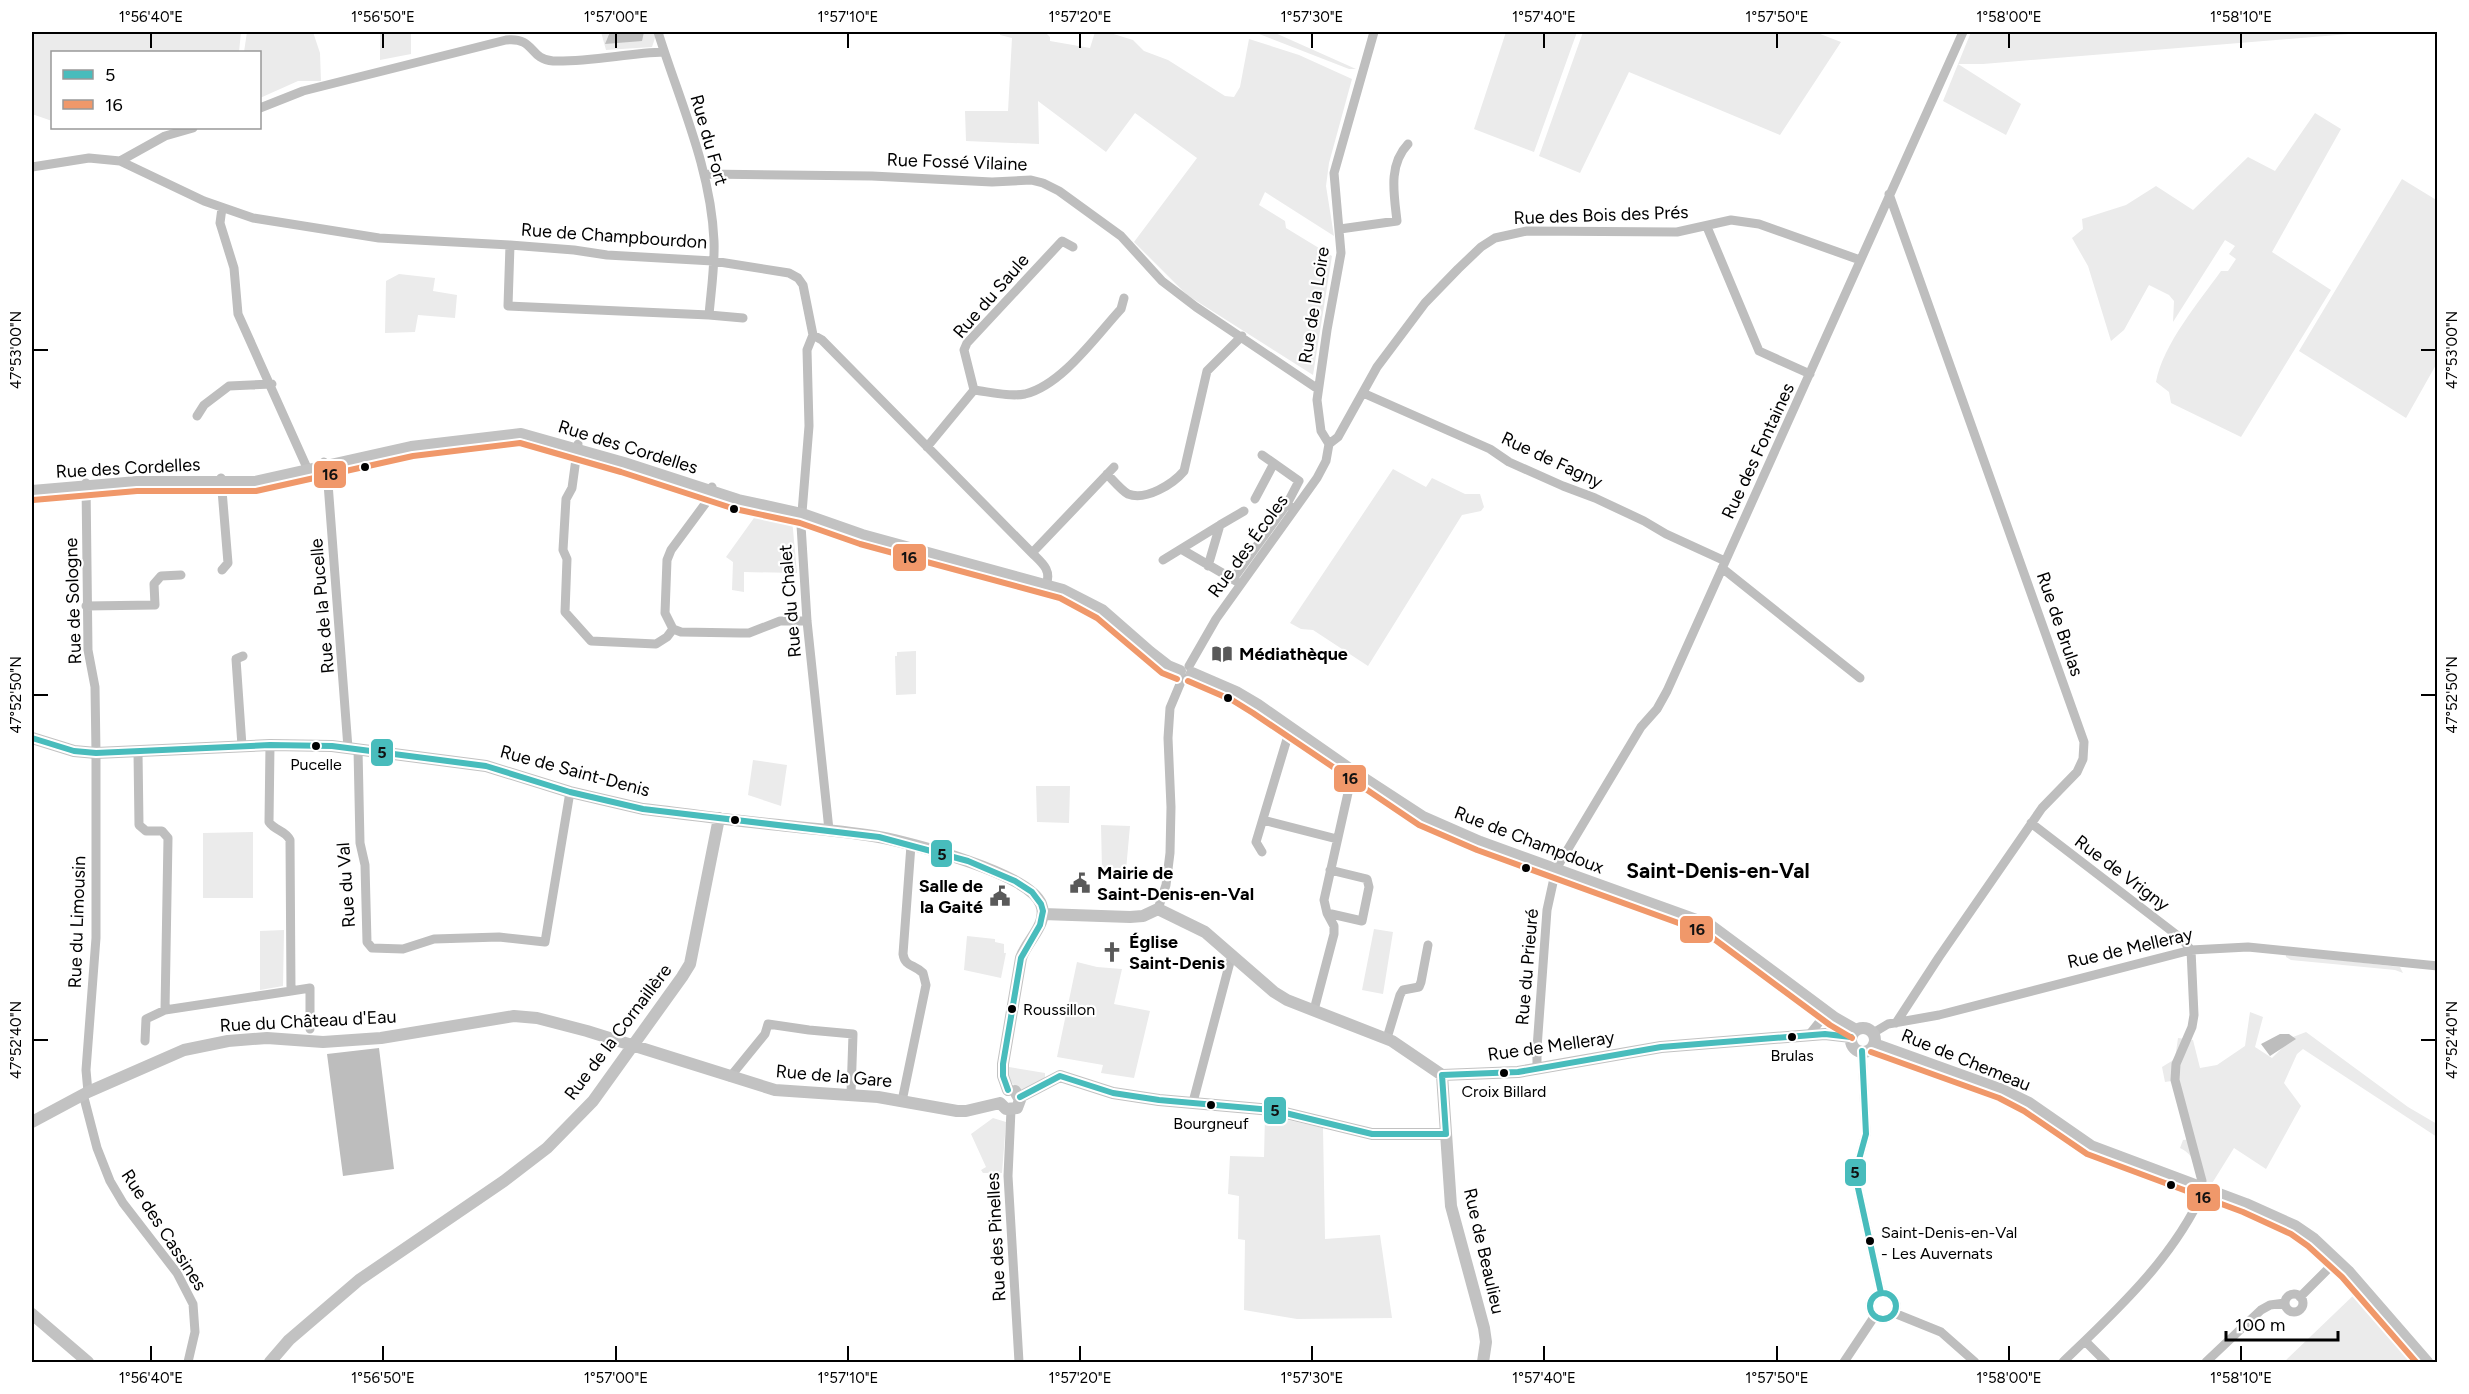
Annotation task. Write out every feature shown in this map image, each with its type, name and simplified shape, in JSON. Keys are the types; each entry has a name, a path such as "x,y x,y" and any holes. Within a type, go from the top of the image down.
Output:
{"street":[{"name":"Rue du Fort","path":"658,32 704,174 714,242 709,315"},
{"name":"Rue de la Loire","path":"1329,444 1320,425 1318,389 1341,253 1334,173 1374,32"},
{"name":"Rue des Fontaines","path":"1556,869 1641,727 1661,703 1963,32"},
{"path":"261,108 303,91 506,40 518,39 525,42 538,57 552,61 609,59 640,52 664,52"},
{"path":"120,160 165,136 190,129"},
{"path":"1340,229 1397,221 1392,182 1400,152 1408,144"},
{"name":"Rue de Champbourdon","path":"32,167 89,158 120,160 222,208 253,218 379,238 510,245 607,255 713,261 789,273 798,278 803,285 813,335"},
{"name":"Rue Fossé Vilaine","path":"704,174 872,176 992,182 1021,180 1043,183 1059,191 1121,236 1162,281 1196,307 1318,389"},
{"name":"Rue de Brulas","path":"1889,194 2084,742 2083,759 2077,772 2042,808 1896,1023"},
{"path":"222,208 220,223 234,268 238,314 248,339 257,352 272,384 308,470"},
{"name":"Rue des Bois des Prés","path":"1329,444 1338,437 1377,367 1425,303 1481,247 1495,238 1527,231 1677,232 1731,220 1759,224 1860,260"},
{"path":"1707,227 1759,351 1810,374"},
{"name":"Rue du Saule","path":"974,390 964,350 967,343 1062,241 1073,246"},
{"path":"510,245 508,306 743,318"},
{"path":"927,447 974,390 1024,394 1045,386 1066,368 1121,309 1124,298"},
{"path":"813,335 822,340 1032,553 1047,570 1049,578 1046,585"},
{"name":"Rue du Chalet","path":"813,335 808,344 806,357 808,426 801,525 807,621 829,830"},
{"path":"1032,553 1110,471 1128,494 1141,495 1151,494 1184,471 1207,371 1242,336"},
{"path":"197,416 204,405 229,386 272,384"},
{"name":"Rue de Fagny","path":"1363,393 1490,449 1509,462 1644,521 1724,564"},
{"name":"Rue des Cordelles","path":"32,491 137,482 221,480 255,482 325,464 411,447 512,434 532,436 577,447 712,489 738,500 802,514 862,536 1046,585 1079,597 1102,610 1168,666 1186,672"},
{"name":"Rue des Écoles","path":"1158,909 1166,885 1170,853 1168,738 1170,708 1186,672 1236,582 1326,461 1329,444"},
{"path":"577,447 572,488 566,499 563,550 567,560 565,612 591,641 656,644 667,637 673,628"},
{"path":"1262,455 1299,481 1291,507"},
{"name":"Rue de la Pucelle","path":"325,464 353,749"},
{"path":"1255,499 1274,465"},
{"path":"221,480 228,563 222,570"},
{"name":"Rue de Sologne","path":"86,486 86,606 88,650 95,687 96,753"},
{"path":"712,489 705,504 670,550 667,560 665,613 673,628 681,632 749,633 780,621 807,621"},
{"path":"1163,560 1244,511"},
{"path":"1208,566 1220,525"},
{"path":"1181,549 1236,582"},
{"path":"1724,564 1860,678"},
{"path":"86,606 155,605 154,584 161,576 181,576"},
{"path":"242,746 236,659 243,656"},
{"name":"Rue de Champdoux","path":"1186,672 1240,694 1423,817 1480,842 1710,925 1854,1034"},
{"path":"1262,852 1256,842 1287,739 1293,730"},
{"name":"Rue de Saint-Denis","path":"32,738 74,751 96,753 313,745 486,766 570,792 643,809 881,837 987,868 1014,880 1039,900 1043,914"},
{"path":"270,745 269,822 272,826 287,833 290,840 291,991"},
{"name":"Rue du Val","path":"353,749 360,843 365,865 367,942 372,948 403,949 434,939 499,937 545,942 570,792"},
{"path":"138,752 139,825 146,831 162,831 168,838 165,1010"},
{"name":"Rue du Limousin","path":"86,1093 96,938 96,753"},
{"path":"1314,1010 1334,934 1334,926 1327,913 1324,900 1354,772"},
{"name":"Rue de la Cornaillère","path":"262,1362 359,1280 504,1181 547,1148 592,1101 690,964 719,818"},
{"path":"1263,820 1337,839"},
{"name":"Rue de Vrigny","path":"2031,824 2182,939 2191,950"},
{"path":"902,1101 926,985 923,973 909,966 904,961 903,954 909,890 906,883 911,845"},
{"name":"Rue du Prieuré","path":"1537,1069 1536,1048 1547,910 1556,869"},
{"path":"1327,913 1362,921 1369,887 1367,879 1330,870"},
{"path":"1008,1090 1003,1076 1003,1064 1021,958 1026,945 1039,927 1043,914 1143,916 1158,909 1205,932 1274,992 1387,1038 1442,1075"},
{"path":"1387,1038 1403,990 1419,987 1428,945"},
{"name":"Rue de Melleray","path":"1874,1038 1888,1024 1939,1015 2191,950 2248,947 2438,966"},
{"path":"2063,1362 2121,1307 2164,1259 2194,1212 2203,1189 2184,1119 2175,1073 2176,1064 2192,1027 2194,1015 2191,950"},
{"path":"1193,1102 1233,956"},
{"path":"145,1041 146,1019 165,1010 310,988 310,1029"},
{"path":"1809,1035 1821,1020 1818,1005"},
{"name":"Rue du Château d'Eau","path":"32,1122 86,1093 184,1050 228,1041 267,1038 323,1042 381,1038 514,1016 537,1018 633,1046"},
{"path":"730,1077 765,1034 768,1024 853,1034 851,1094"},
{"path":"1867,1028 1874,1038 1871,1049 1862,1052 1852,1045 1854,1034 1867,1028"},
{"name":"Rue de Melleray","path":"1442,1075 1501,1074 1661,1047 1809,1035 1854,1034"},
{"name":"Rue de Chemeau","path":"1874,1038 2029,1103 2091,1146 2278,1216 2314,1239 2337,1260 2360,1283 2427,1362"},
{"name":"Rue de la Gare","path":"633,1046 775,1090 851,1094 966,1111 1000,1103"},
{"path":"1862,1052 1866,1134 1856,1174 1881,1293"},
{"name":"Rue de Beaulieu","path":"1442,1075 1451,1206 1484,1328 1486,1342 1483,1362"},
{"path":"1020,1097 1060,1077 1113,1093 1159,1100 1273,1110 1372,1134 1446,1134"},
{"path":"1008,1090 1017,1092 1020,1097 1019,1106 1011,1110 1006,1109 1000,1103 1001,1096 1008,1090"},
{"name":"Rue des Cassines","path":"86,1093 97,1148 110,1181 123,1203 177,1273 193,1304 196,1324 188,1362"},
{"name":"Rue des Pinelles","path":"1011,1110 1008,1176 1019,1362"},
{"path":"2300,1297 2337,1260"},
{"path":"1874,1317 1869,1305 1873,1297 1881,1293 1893,1298 1896,1305 1894,1314"},
{"path":"2295,1294 2300,1297 2302,1305 2297,1311 2289,1310 2285,1303 2289,1295 2295,1294"},
{"path":"2206,1362 2261,1310 2271,1305 2285,1303"},
{"path":"32,1314 88,1362"},
{"path":"1874,1317 1882,1319 1894,1314 1941,1332 1975,1362"},
{"path":"1844,1362 1874,1317"},
{"path":"2085,1341 2106,1362"},
{"name":"Rue de la Cornaillère","path":"270,1362 286,1343"}],"shaded area":[{"path":"32,32 241,32 239,51 51,51 51,121 32,114"},
{"path":"247,32 313,32 320,53 321,81 298,81 261,98 261,51 244,51"},
{"path":"380,32 411,32 411,54 380,60"},
{"path":"601,32 655,32 656,35 652,47 606,50"},
{"path":"610,32 644,32 642,41 605,44"},
{"path":"1000,32 1045,32 1050,37 1050,41 1090,48 1095,32 1107,32 1133,40 1144,51 1168,60 1225,96 1234,97 1240,87 1249,39 1299,55 1352,79 1329,163 1326,186 1334,236 1265,192 1259,205 1285,221 1286,228 1332,256 1313,375 1187,295 1134,242 1197,158 1135,113 1106,152 1038,101 1039,144 966,141 965,111 1008,111 1012,38 1000,35"},
{"path":"1254,32 1273,32 1356,69 1349,69"},
{"path":"1506,32 1577,32 1534,152 1474,129"},
{"path":"1583,32 1815,32 1841,42 1780,135 1629,72 1580,173 1539,156"},
{"path":"1971,32 2373,32 1983,64 1958,64"},
{"path":"1958,64 2021,104 2006,135 1943,101"},
{"path":"2315,113 2341,129 2272,252 2331,290 2241,437 2171,403 2169,392 2156,382 2166,353 2183,324 2221,271 2228,271 2236,259 2229,254 2235,246 2225,240 2173,322 2174,301 2169,295 2149,285 2124,330 2111,341 2088,266 2072,238 2083,229 2082,219 2126,205 2156,186 2193,210 2248,157 2275,171"},
{"path":"2402,179 2438,201 2437,363 2406,418 2299,351"},
{"path":"399,274 435,278 433,291 457,295 455,318 418,315 415,332 385,333 386,281"},
{"path":"1393,469 1426,487 1432,478 1465,494 1480,494 1484,507 1481,511 1462,515 1368,666 1313,630 1301,629 1290,623"},
{"path":"759,511 792,519 797,573 744,572 744,592 732,590 733,562 726,557"},
{"path":"916,651 916,694 896,695 895,656 897,652"},
{"path":"753,760 787,765 781,806 748,795"},
{"path":"1036,786 1070,786 1069,823 1037,822"},
{"path":"1101,825 1130,826 1126,870 1102,870"},
{"path":"253,832 253,898 203,898 203,833"},
{"path":"1374,929 1393,932 1383,994 1362,990"},
{"path":"284,930 283,986 260,990 260,931"},
{"path":"967,936 995,939 995,942 1004,944 1004,953 1006,953 1001,978 964,970"},
{"path":"2286,954 2400,967 2403,973 2395,970 2291,960 2286,957"},
{"path":"1077,962 1097,967 1122,969 1114,1004 1150,1011 1134,1078 1101,1073 1103,1065 1057,1057"},
{"path":"2250,1012 2263,1017 2255,1047 2272,1058 2293,1037 2306,1032 2408,1107 2437,1124 2437,1137 2303,1049 2297,1054 2284,1083 2301,1106 2266,1169 2234,1148 2211,1185 2202,1177 2191,1156 2180,1148 2183,1140 2192,1139 2178,1080 2165,1082 2162,1067 2175,1059 2178,1038 2193,1040 2200,1068 2217,1065 2245,1046"},
{"path":"2280,1034 2289,1034 2296,1039 2270,1056 2261,1044"},
{"path":"379,1048 394,1169 343,1176 327,1054"},
{"path":"1009,1067 1045,1073 1045,1078 1022,1090 1011,1081"},
{"path":"1265,1115 1323,1128 1325,1239 1380,1235 1392,1318 1297,1319 1244,1310 1245,1240 1238,1239 1239,1196 1228,1194 1230,1156 1264,1157"},
{"path":"993,1118 1006,1122 1002,1173 983,1173 981,1170 986,1167 971,1134"},
{"path":"2359,1290 2420,1362 2284,1362"}],"transit line":[{"name":"16","path":"33,500 137,491 256,491 413,456 520,443 621,472 735,509 800,523 860,544 1060,598 1097,618 1162,673 1177,679"},
{"name":"16","path":"1188,681 1232,700 1253,713 1419,825 1477,850 1706,933 1830,1025 1852,1038"},
{"name":"5","path":"32,738 74,751 96,753 270,745 332,746 486,766 570,792 643,809 879,837 968,861 1015,881 1032,892 1043,911 1040,925 1021,958 1003,1064 1003,1076 1008,1090"},
{"name":"5","path":"1442,1075 1518,1072 1661,1047 1825,1034 1851,1037"},
{"name":"5","path":"1862,1051 1866,1134 1855,1174 1881,1293"},
{"name":"16","path":"1871,1052 1999,1098 2024,1111 2087,1154 2243,1212 2291,1234 2342,1277 2416,1362"},
{"name":"5","path":"1442,1075 1446,1134"},
{"name":"5","path":"1020,1097 1060,1076 1113,1093 1159,1100 1273,1110 1372,1134 1446,1134"},
{"name":"5","path":"1883,1293 1892,1297 1896,1306 1892,1315 1883,1319 1874,1315 1870,1306 1874,1297 1883,1293"}],"place":[{"name":"Médiathèque","path":"1222,654"},
{"name":"Pucelle","path":"316,746"},
{"name":"Mairie de Saint-Denis-en-Val","path":"1080,883"},
{"name":"Salle de la Gaité","path":"1000,896"},
{"name":"Église Saint-Denis","path":"1112,952"},
{"name":"Roussillon","path":"1012,1009"},
{"name":"Brulas","path":"1792,1037"},
{"name":"Croix Billard","path":"1504,1073"},
{"name":"Bourgneuf","path":"1211,1105"},
{"name":"Saint-Denis-en-Val - Les Auvernats","path":"1870,1241"}],"district":[{"name":"Saint-Denis-en-Val","path":"1718,870"}]}
